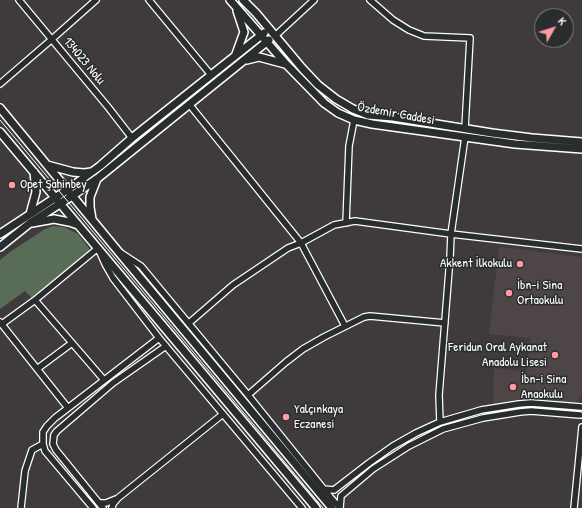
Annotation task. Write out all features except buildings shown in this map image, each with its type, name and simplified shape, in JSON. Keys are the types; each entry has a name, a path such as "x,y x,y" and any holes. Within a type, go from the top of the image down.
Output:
{"main road":[{"name":"Özdemir Caddesi","path":"230,0 286,64 324,103 338,113 354,120 372,124 515,144 582,149"},
{"name":"Özdemir Caddesi","path":"243,0 318,85 336,99 353,109 368,115 393,117 532,138 580,141"},
{"path":"235,7 244,32 236,55"},
{"path":"0,234 67,190 100,166 132,138 269,29"},
{"path":"0,247 30,224 98,178 274,36"},
{"path":"245,60 259,57 286,64"},
{"path":"0,108 332,508"},
{"path":"0,132 316,508"},
{"path":"47,165 73,172 91,172"},
{"path":"30,214 36,192 34,172"},
{"path":"93,221 90,207 90,197 98,178"},
{"path":"30,224 54,219 79,225"}],"street":[{"name":"134023 Nolu","path":"19,0 132,138"},
{"path":"0,84 96,0"},
{"path":"149,0 211,75"},
{"path":"274,36 314,0"},
{"path":"370,0 393,20 409,30 424,36 470,38 465,128"},
{"path":"189,104 301,242 346,326"},
{"path":"346,222 349,146 354,120"},
{"path":"440,422 439,395 451,234 465,137"},
{"path":"189,323 233,285 288,248 334,225 346,222 355,221 451,234 582,248"},
{"path":"68,408 1,323 36,300 98,248 112,278 159,338 302,508"},
{"path":"117,250 141,266 340,508"},
{"path":"36,300 104,380"},
{"path":"248,395 303,349 364,317 370,316 445,323"},
{"path":"93,508 45,451 43,444 43,432 55,418 159,338"},
{"path":"152,343 158,351"},
{"path":"37,369 72,344"},
{"path":"118,498 101,506 56,450 53,444 54,435 114,383 166,346"},
{"path":"324,489 334,490 368,463 393,446 416,432 440,422 481,410 519,404 531,403 581,406 581,416 531,411 520,412 483,418 443,429 420,440 373,469 341,496 340,508"},
{"path":"112,508 113,504 118,498 224,414"},
{"path":"574,508 582,427"},
{"path":"21,508 25,471 32,450 43,444"},
{"path":"334,490 334,494 341,496"}],"shaded area":[{"path":"499,247 582,257 582,389 581,397 574,403 547,400 493,404 494,368 526,372 530,338 489,334"}],"green space":[{"path":"53,226 64,227 78,234 91,251 32,298 25,291 0,309 0,260 45,229"}],"tram line":[{"path":"0,120 323,508"}],"place":[{"name":"Opet Şahinbey","path":"12,185"},
{"name":"Akkent İlkokulu","path":"520,264"},
{"name":"İbn-i Sina Ortaokulu","path":"509,293"},
{"name":"Feridun Oral Aykanat Anadolu Lisesi","path":"555,355"},
{"name":"İbn-i Sina Anaokulu","path":"513,387"},
{"name":"Yalçınkaya Eczanesi","path":"286,417"}]}
